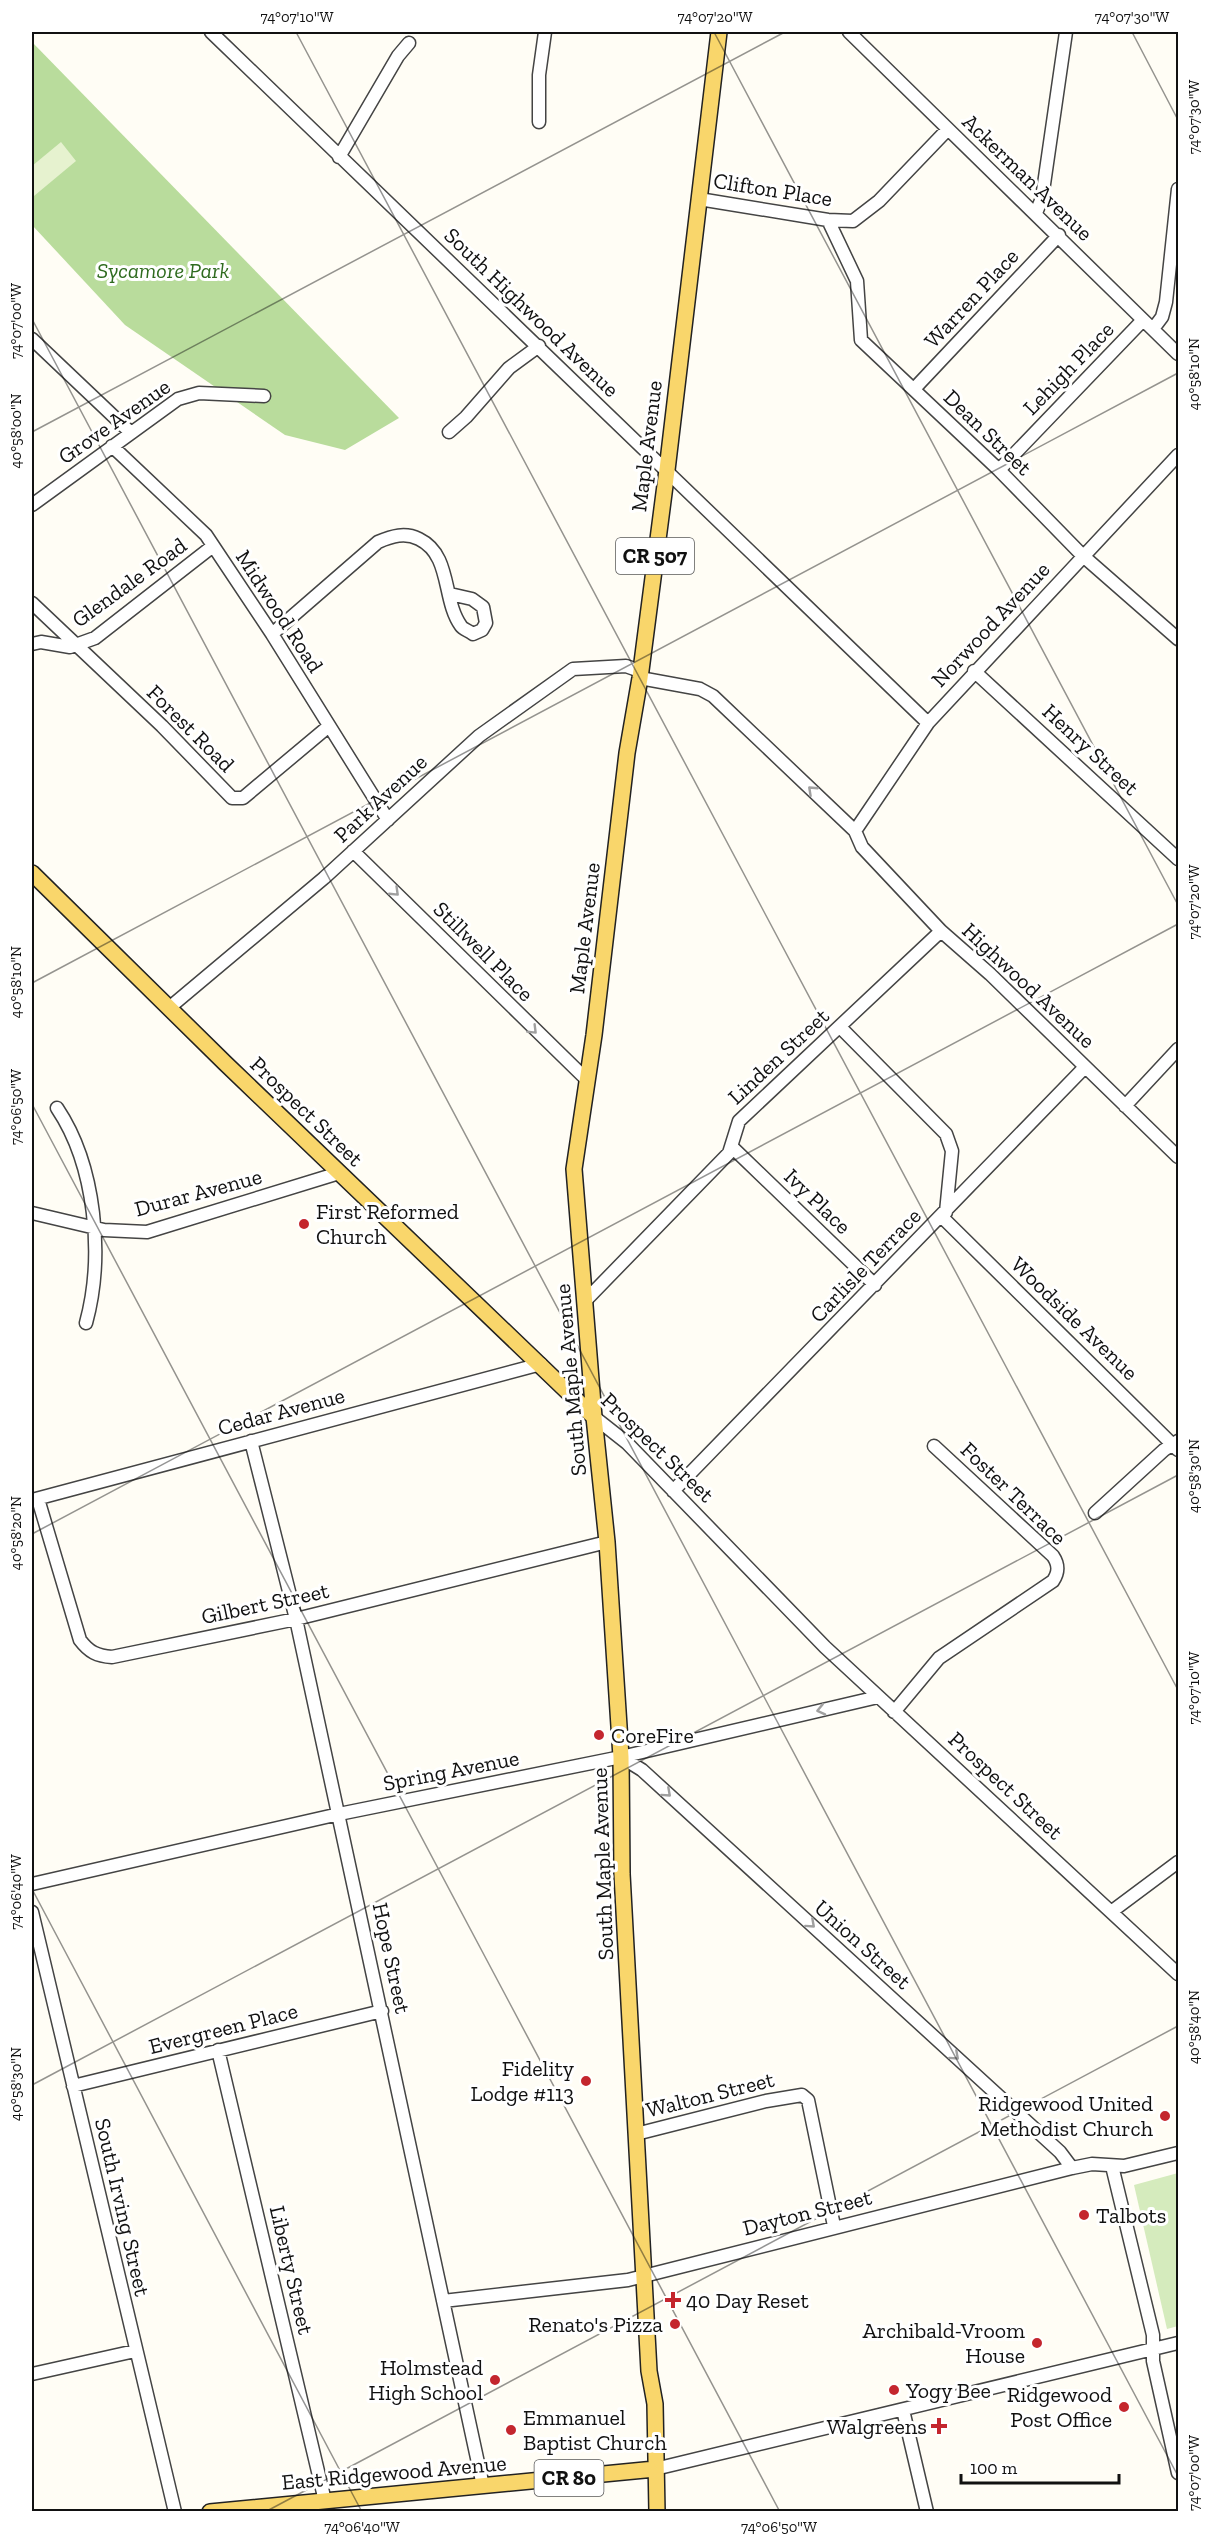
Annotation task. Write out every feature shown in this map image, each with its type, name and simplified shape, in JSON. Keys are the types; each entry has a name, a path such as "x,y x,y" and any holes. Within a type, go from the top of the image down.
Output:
{"main road":[{"name":"Maple Avenue","path":"586,1079 594,1035 627,753 640,674 667,470 719,32"},
{"name":"Prospect Street","path":"32,873 339,1173 594,1417"},
{"name":"South Maple Avenue","path":"586,1079 574,1169 594,1417 607,1542 621,1757 622,1874 643,2276 649,2371 655,2404 655,2469"},
{"name":"East Ridgewood Avenue","path":"210,2511 655,2469"},
{"name":"CR 507","path":"655,2469 657,2511"}],"street":[{"name":"South Highwood Avenue","path":"211,32 928,723"},
{"path":"539,122 539,75 545,32"},
{"name":"Ackerman Avenue","path":"849,32 1179,354"},
{"path":"1036,213 1042,198 1066,32"},
{"path":"339,157 398,56 409,43"},
{"name":"Clifton Place","path":"699,199 828,220 853,221 867,211 948,129"},
{"path":"1153,329 1162,317 1166,302 1179,189"},
{"name":"Dean Street","path":"828,220 857,281 861,340 999,470 1082,555 1179,639"},
{"name":"Warren Place","path":"914,389 1059,235"},
{"name":"Lehigh Place","path":"999,470 1143,320"},
{"path":"32,339 130,432"},
{"path":"449,432 466,417 509,368 539,346"},
{"name":"Grove Avenue","path":"32,505 177,399 188,395 264,396"},
{"name":"Midwood Road","path":"112,446 163,497 195,524 213,546 272,634 388,820"},
{"name":"Norwood Avenue","path":"856,835 928,723 1082,555 1179,455"},
{"path":"272,634 378,542 388,537 408,536 427,544 440,561 450,594"},
{"name":"Glendale Road","path":"32,644 42,642 75,646 95,638 213,546"},
{"name":"Forest Road","path":"32,603 162,726 232,798 243,798 329,726"},
{"name":"Park Avenue","path":"169,1008 353,851 479,736 573,669 626,666 640,674"},
{"name":"Henry Street","path":"974,671 1179,859"},
{"name":"Highwood Avenue","path":"640,674 700,689 713,696 856,835 862,847 941,931 990,974 1179,1157"},
{"name":"Stillwell Place","path":"353,851 586,1079"},
{"name":"Linden Street","path":"586,1300 732,1147 739,1120 941,931"},
{"path":"840,1027 946,1134 952,1150 944,1215"},
{"path":"1125,1106 1179,1048"},
{"name":"Carlisle Terrace","path":"673,1491 944,1215 1085,1067"},
{"path":"57,1108 78,1152 96,1228 93,1288 86,1323"},
{"name":"Ivy Place","path":"732,1147 875,1285"},
{"name":"Durar Avenue","path":"32,1213 96,1228 147,1232 339,1173"},
{"name":"Woodside Avenue","path":"944,1215 1177,1445"},
{"name":"Cedar Avenue","path":"35,1500 541,1364"},
{"name":"Prospect Street","path":"594,1417 627,1443 825,1647 1179,1974"},
{"name":"Hope Street","path":"252,1441 296,1619 483,2486"},
{"path":"1095,1513 1164,1450 1177,1445"},
{"name":"Foster Terrace","path":"894,1712 939,1658 1053,1581 1057,1575 1058,1567 1053,1556 934,1446"},
{"name":"Gilbert Street","path":"35,1500 76,1632 86,1648 94,1654 112,1657 296,1619 607,1542"},
{"name":"Spring Avenue","path":"32,1884 339,1814 621,1757 878,1697"},
{"name":"Union Street","path":"621,1757 642,1770 1052,2145 1072,2168"},
{"path":"1111,1912 1179,1862"},
{"name":"South Irving Street","path":"32,1912 175,2511"},
{"name":"Evergreen Place","path":"73,2086 382,2011"},
{"name":"Liberty Street","path":"218,2050 325,2500"},
{"name":"Walton Street","path":"636,2134 766,2101 802,2095 808,2100 834,2226"},
{"name":"Dayton Street","path":"443,2301 611,2282 643,2276 834,2226 1072,2168 1092,2164 1124,2166 1179,2153"},
{"path":"1112,2166 1153,2335 1153,2361 1179,2473"},
{"name":"East Ridgewood Avenue","path":"655,2469 1179,2343"},
{"path":"32,2374 135,2350"},
{"path":"903,2410 927,2511"}],"green space":[{"name":"Sycamore Park","path":"32,42 399,418 345,450 285,435 125,325 32,225"},
{"path":"61,142 76,161 34,196 32,166"},
{"path":"1178,2173 1178,2326 1167,2329 1134,2185"}],"place":[{"name":"First Reformed Church","path":"304,1224"},
{"name":"CoreFire","path":"599,1735"},
{"name":"Fidelity Lodge #113","path":"586,2081"},
{"name":"Ridgewood United Methodist Church","path":"1165,2116"},
{"name":"Talbots","path":"1084,2215"},
{"name":"40 Day Reset","path":"673,2300"},
{"name":"Renato's Pizza","path":"675,2324"},
{"name":"Archibald-Vroom House","path":"1037,2343"},
{"name":"Holmstead High School","path":"495,2380"},
{"name":"Yogy Bee","path":"894,2390"},
{"name":"Ridgewood Post Office","path":"1124,2407"},
{"name":"Walgreens","path":"939,2426"},
{"name":"Emmanuel Baptist Church","path":"511,2430"}]}
